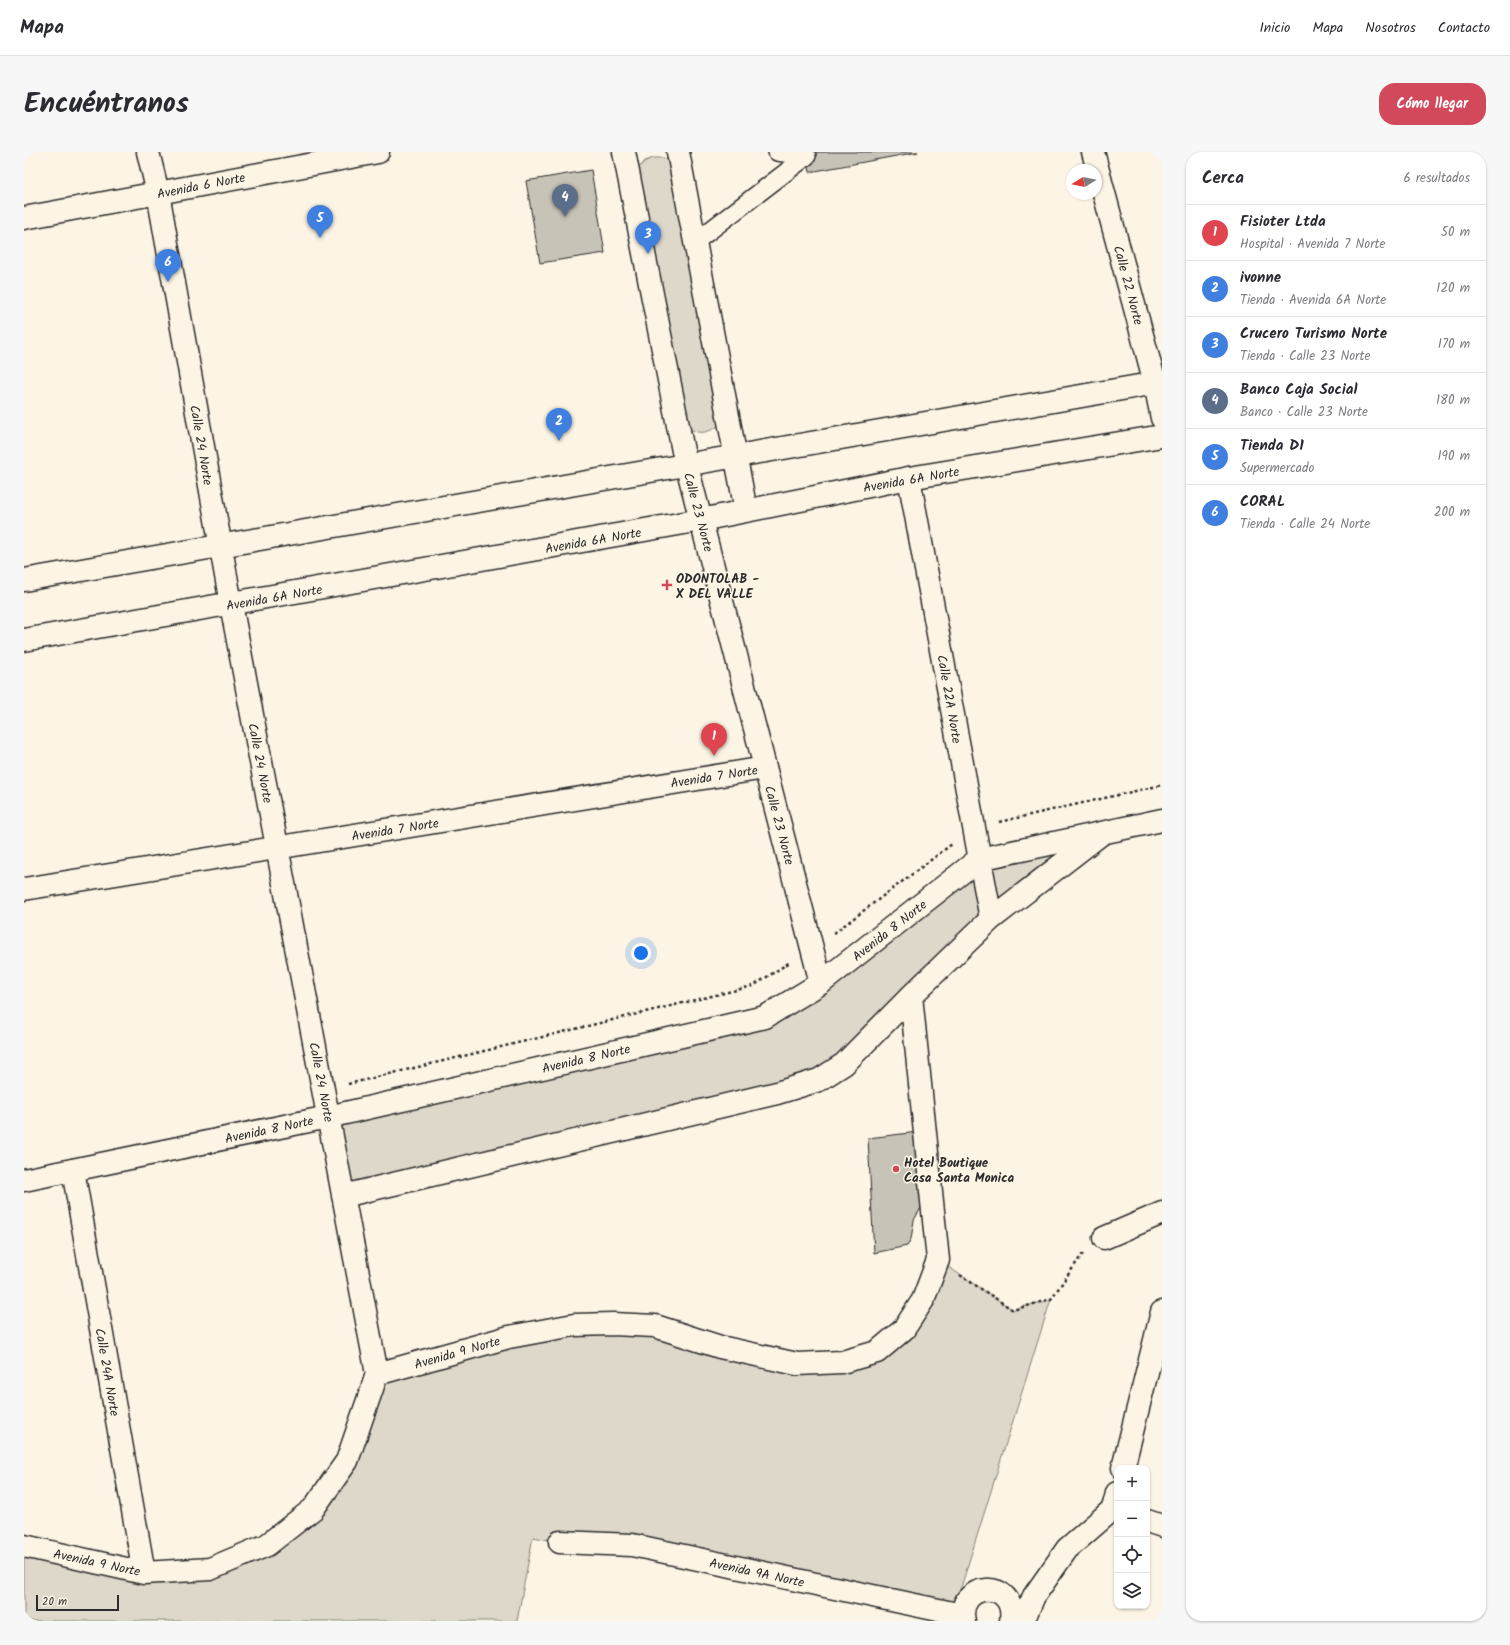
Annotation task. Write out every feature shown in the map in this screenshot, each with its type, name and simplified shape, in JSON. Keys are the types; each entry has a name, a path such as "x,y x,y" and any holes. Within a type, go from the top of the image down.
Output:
{"street":[{"name":"Calle 24 Norte","path":"148,152 158,193 220,546 377,1374"},
{"name":"Avenida 6 Norte","path":"24,218 378,152"},
{"name":"Calle 23 Norte","path":"624,152 686,465 821,983"},
{"path":"678,152 746,511"},
{"name":"Calle 22 Norte","path":"1093,152 1158,382 1162,418"},
{"path":"24,580 1158,382"},
{"name":"Avenida 6A Norte","path":"24,640 701,520 909,478 1162,436"},
{"name":"Calle 22A Norte","path":"909,478 991,920"},
{"name":"Avenida 7 Norte","path":"24,889 765,768"},
{"name":"Avenida 8 Norte","path":"24,1180 328,1117 765,1017 821,983 979,859 1162,820"},
{"name":"Avenida 8 Norte","path":"343,1196 777,1093 819,1080 844,1064 911,996 991,920 1101,834"},
{"path":"911,996 938,1260"},
{"name":"Calle 24A Norte","path":"73,1170 144,1573"},
{"path":"1104,1238 1162,1213"},
{"name":"Avenida 9 Norte","path":"24,1546 144,1573 210,1569 267,1545 312,1509 347,1461 377,1374 509,1337 574,1325 613,1324 655,1326 720,1347 797,1364 842,1362 877,1352 904,1329 924,1300 938,1260"},
{"path":"1124,1465 1162,1312"},
{"path":"1024,1621 1034,1596 1067,1549 1114,1506"},
{"path":"1150,1522 1162,1526"},
{"name":"Avenida 9A Norte","path":"560,1542 632,1545 960,1616"},
{"path":"960,1616 965,1602 974,1593 986,1589 1034,1596"},
{"path":"998,1591 1008,1599 1012,1611 1011,1621"}],"lane":[{"path":"695,242 807,156 777,152"}],"path":[{"path":"323,1090 753,986 813,949 974,828 1162,786"},
{"path":"938,1260 1013,1310 1051,1299 1082,1253 1104,1238"}],"shaded area":[{"path":"654,158 664,158 672,163 719,425 704,432 696,432 688,428 638,169 645,161"},
{"path":"1101,834 819,1080 343,1196 328,1117 765,1017 979,859"},
{"path":"938,1260 1013,1310 1051,1299 953,1613 533,1537 517,1621 24,1621 24,1546 210,1569 313,1509 377,1374 613,1324 797,1364 877,1352"}],"building":[{"path":"806,152 918,152 810,172"},
{"path":"591,170 605,253 540,263 526,181"},
{"name":"Hotel Boutique Casa Santa Monica","path":"918,1132 926,1199 914,1220 911,1239 907,1246 874,1253 868,1138"}],"place":[{"name":"Banco Caja Social","path":"565,217"},
{"name":"Tienda D1","path":"320,238"},
{"name":"Crucero Turismo Norte","path":"648,254"},
{"name":"CORAL","path":"168,282"},
{"name":"ivonne","path":"559,441"},
{"name":"ODONTOLAB - X DEL VALLE","path":"667,585"},
{"name":"Fisioter Ltda","path":"714,756"},
{"name":"Hotel Boutique Casa Santa Monica","path":"896,1169"}]}
